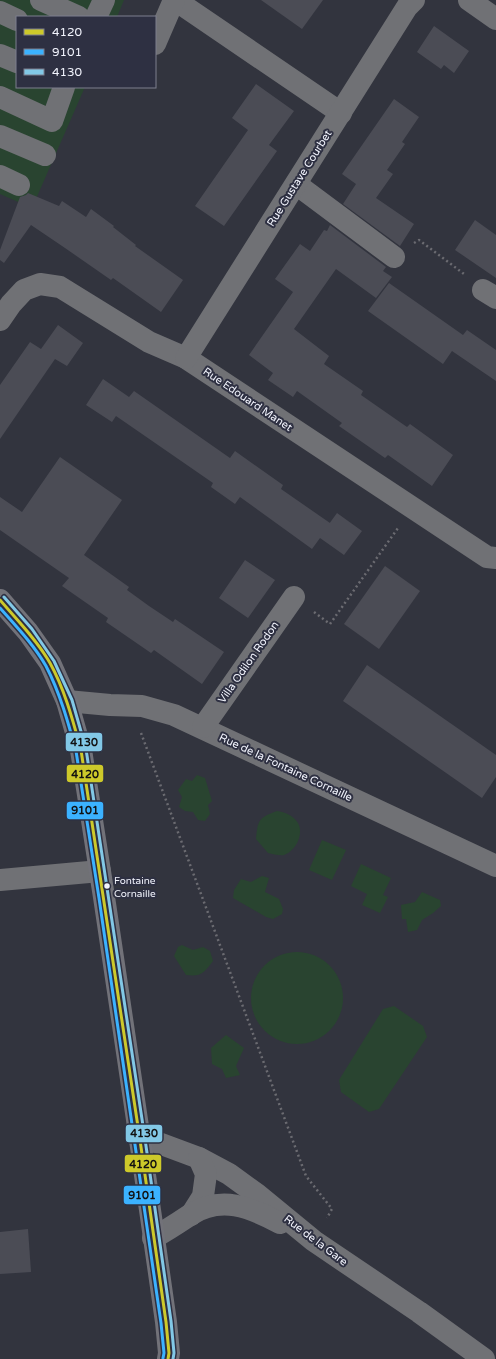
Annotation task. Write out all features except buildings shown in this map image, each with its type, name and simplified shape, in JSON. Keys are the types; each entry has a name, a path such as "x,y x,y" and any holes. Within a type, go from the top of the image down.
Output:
{"main road":[{"path":"0,600 28,632 50,663 67,701 81,750 140,1140 166,1322 168,1359"}],"street":[{"path":"41,0 77,16"},
{"path":"96,16 104,0"},
{"path":"156,42 175,0 341,113"},
{"name":"Rue Gustave Courbet","path":"186,358 407,7 414,0"},
{"path":"469,0 496,19"},
{"path":"0,12 16,20"},
{"path":"0,54 16,62"},
{"path":"0,98 52,121 64,88"},
{"path":"0,136 45,155"},
{"path":"296,184 394,257"},
{"name":"Rue Edouard Manet","path":"0,320 24,290 40,284 60,287 150,342 186,358 487,557 496,558"},
{"name":"Villa Odilon Rodon","path":"203,727 294,597"},
{"name":"Rue de la Fontaine Cornaille","path":"67,701 142,706 174,715 203,727 496,866"},
{"path":"0,880 100,871"},
{"name":"Rue de la Gare","path":"140,1140 156,1142 199,1158 229,1174 258,1194 314,1241 484,1359"},
{"path":"191,1214 203,1196 206,1174 199,1158"},
{"path":"153,1238 167,1231 191,1214 209,1207 224,1204 246,1207 275,1220 314,1241"}],"path":[{"path":"394,257 419,240 490,294"},
{"path":"294,597 330,624 412,508"},
{"path":"140,730 306,1176 332,1209 314,1241"}],"green space":[{"path":"0,0 124,0 117,16 16,16 16,88 85,88 32,208 0,194"},
{"path":"197,775 205,778 212,801 208,805 210,814 205,821 198,820 193,812 185,811 179,807 182,797 178,790 186,779 192,781"},
{"path":"277,811 291,816 296,820 300,827 298,842 292,850 284,855 268,853 256,839 257,828 260,820"},
{"path":"322,840 346,850 332,880 309,870"},
{"path":"361,864 391,878 383,895 388,897 380,913 362,905 367,894 351,886"},
{"path":"262,876 269,878 265,892 279,899 283,909 282,914 273,919 266,917 233,898 234,890 241,879 251,882"},
{"path":"422,892 440,900 441,906 422,920 417,930 408,932 406,919 402,919 401,905 415,902"},
{"path":"182,945 193,950 203,947 210,951 213,961 207,969 199,975 186,975 174,956 178,947"},
{"path":"297,952 306,953 323,960 335,972 342,989 342,1007 335,1024 323,1036 306,1043 297,1044 288,1043 271,1036 259,1024 252,1007 251,998 252,989 259,972 271,960 288,953"},
{"path":"394,1006 423,1026 427,1037 379,1109 369,1112 341,1092 339,1080 383,1009"},
{"path":"226,1035 244,1048 236,1066 240,1075 226,1078 222,1069 212,1064 211,1048"}],"transit line":[{"name":"4130","path":"4,597 32,629 54,661 72,700 86,749 171,1321 174,1353 173,1359"},
{"name":"4120","path":"0,600 33,638 50,663 72,717 81,750 140,1140 166,1322 169,1353 168,1359"},
{"name":"9101","path":"0,608 30,643 46,666 60,697 76,751 161,1323 164,1353 163,1358"}],"place":[{"name":"Fontaine Cornaille","path":"107,886"}]}
